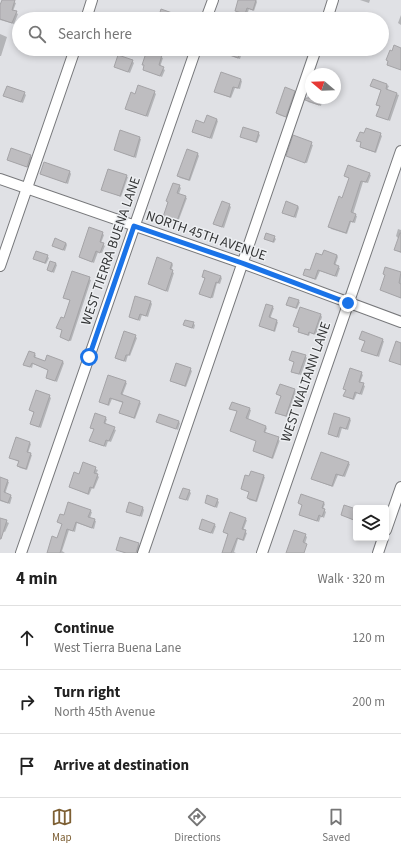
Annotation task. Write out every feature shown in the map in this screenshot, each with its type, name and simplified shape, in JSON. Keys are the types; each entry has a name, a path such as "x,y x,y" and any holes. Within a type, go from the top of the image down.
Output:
{"street":[{"path":"88,12 92,0"},
{"path":"209,12 213,0"},
{"path":"329,12 333,0"},
{"path":"0,266 73,56"},
{"name":"WEST TIERRA BUENA LANE","path":"21,553 194,56"},
{"path":"143,553 314,56"},
{"name":"WEST WALTANN LANE","path":"262,553 401,151"},
{"name":"NORTH 45TH AVENUE","path":"0,178 242,263 401,322"},
{"path":"389,521 401,487"},
{"path":"378,553 382,541"}],"building":[{"path":"2,0 15,0 12,10 17,11 12,12 12,23 0,19 0,5"},
{"path":"238,0 256,0 253,10 247,8 246,12 235,11"},
{"path":"161,9 169,12 160,12"},
{"path":"394,45 401,48 401,70 387,65 388,61 386,60 389,56 390,50 392,51"},
{"path":"118,56 133,60 128,72 114,67"},
{"path":"145,56 162,56 159,65 164,67 160,76 143,70 144,65 142,65"},
{"path":"221,72 241,79 238,88 233,87 230,97 214,92"},
{"path":"373,79 387,84 386,89 397,93 388,120 376,116 380,106 376,105 381,90 370,86"},
{"path":"138,85 155,91 146,116 125,109 131,92 135,94"},
{"path":"7,86 25,92 21,102 3,96"},
{"path":"285,87 295,91 286,117 276,113"},
{"path":"207,115 217,119 210,138 192,132 196,120 204,123"},
{"path":"243,127 259,132 256,142 240,137"},
{"path":"366,128 381,133 375,152 360,147 361,142 356,141 360,132 364,133"},
{"path":"120,130 140,137 134,157 114,150"},
{"path":"293,135 312,142 305,163 286,156"},
{"path":"11,148 31,155 27,167 7,160"},
{"path":"187,149 198,153 189,180 177,176"},
{"path":"44,162 70,171 66,183 40,174"},
{"path":"348,165 370,173 366,182 361,181 351,212 356,214 353,222 350,221 346,233 328,227 339,196 342,198 349,178 344,176"},
{"path":"108,169 127,175 120,196 101,190"},
{"path":"173,183 180,185 177,193 186,196 177,221 163,217 168,202 166,201"},
{"path":"222,201 230,204 222,227 213,224"},
{"path":"286,201 298,206 294,217 282,213"},
{"path":"89,227 103,232 100,242 104,243 100,253 96,251 92,262 79,257"},
{"path":"266,233 275,236 273,242 264,239"},
{"path":"401,233 401,252 394,250"},
{"path":"55,238 66,243 63,250 52,246"},
{"path":"324,250 337,255 334,264 339,266 335,276 318,270 315,279 303,275 305,269 310,270 316,253 322,255"},
{"path":"36,251 48,255 45,263 33,259"},
{"path":"157,257 172,263 170,269 173,270 166,291 148,284"},
{"path":"50,261 56,263 52,272 47,270"},
{"path":"385,267 401,272 399,283 401,284 401,298 380,290 385,275 383,274"},
{"path":"204,270 221,276 218,283 216,282 211,298 199,294 205,278 202,277"},
{"path":"72,271 90,277 69,341 60,337 62,330 56,328 61,317 64,318 70,300 63,298"},
{"path":"135,296 151,301 146,316 140,314 138,320 129,317"},
{"path":"289,297 299,300 296,308 286,305"},
{"path":"266,304 273,306 269,317 277,320 274,331 259,326"},
{"path":"300,307 321,314 314,334 309,332 308,335 298,332 299,328 293,326"},
{"path":"185,320 194,322 192,328 183,325"},
{"path":"124,331 136,335 129,355 126,355 124,361 115,358"},
{"path":"362,331 383,339 377,356 361,351 365,341 359,339"},
{"path":"396,341 401,343 401,365 389,361"},
{"path":"29,351 35,353 34,357 45,361 47,355 63,361 55,381 46,378 48,370 32,363 30,367 23,365"},
{"path":"292,351 306,355 299,374 291,372 294,362 289,360"},
{"path":"176,363 191,368 185,386 170,381"},
{"path":"350,368 362,372 359,382 364,383 360,394 355,392 353,399 343,396 346,390 343,389"},
{"path":"108,375 126,381 121,394 140,401 134,418 119,413 123,402 110,398 108,405 99,402"},
{"path":"280,384 295,389 286,416 275,413 281,396 276,394"},
{"path":"36,390 50,395 39,427 30,424 34,412 29,410"},
{"path":"232,402 250,408 246,418 266,426 264,432 279,437 272,458 253,451 256,441 230,431 237,411 229,409"},
{"path":"95,413 106,417 104,423 115,427 109,441 106,440 104,446 89,441 94,429 90,428"},
{"path":"334,413 350,418 346,429 340,427 337,437 328,434"},
{"path":"159,414 179,421 176,429 156,422"},
{"path":"16,437 30,442 27,452 31,453 26,469 17,466 19,461 9,458"},
{"path":"321,452 349,462 343,476 336,474 332,486 311,479"},
{"path":"83,462 96,467 94,473 98,474 93,488 90,487 88,494 69,487 74,472 79,474"},
{"path":"251,471 264,475 256,501 247,498 249,492 241,489 245,475 249,476"},
{"path":"0,477 8,480 4,492 11,495 8,503 0,500"},
{"path":"183,488 190,490 186,500 179,498"},
{"path":"301,494 324,502 322,508 325,509 322,517 319,515 317,521 299,515 302,505 298,503"},
{"path":"207,495 218,499 215,507 205,503"},
{"path":"68,502 91,510 88,517 95,519 92,528 76,522 73,531 67,529 60,553 47,553 52,536 57,538 62,524 57,522 60,514 64,515"},
{"path":"129,502 143,507 140,516 126,512"},
{"path":"344,505 353,508 353,520 341,515"},
{"path":"230,512 246,518 242,529 246,530 243,540 237,538 231,553 222,553 228,534 223,532"},
{"path":"0,518 7,520 1,539 0,539"},
{"path":"202,519 215,524 211,533 199,529"},
{"path":"294,530 306,534 303,542 307,544 304,553 286,553"},
{"path":"120,537 139,543 136,553 126,553 116,550"}],"route":[{"path":"89,357 134,226 242,263 348,303"}]}
